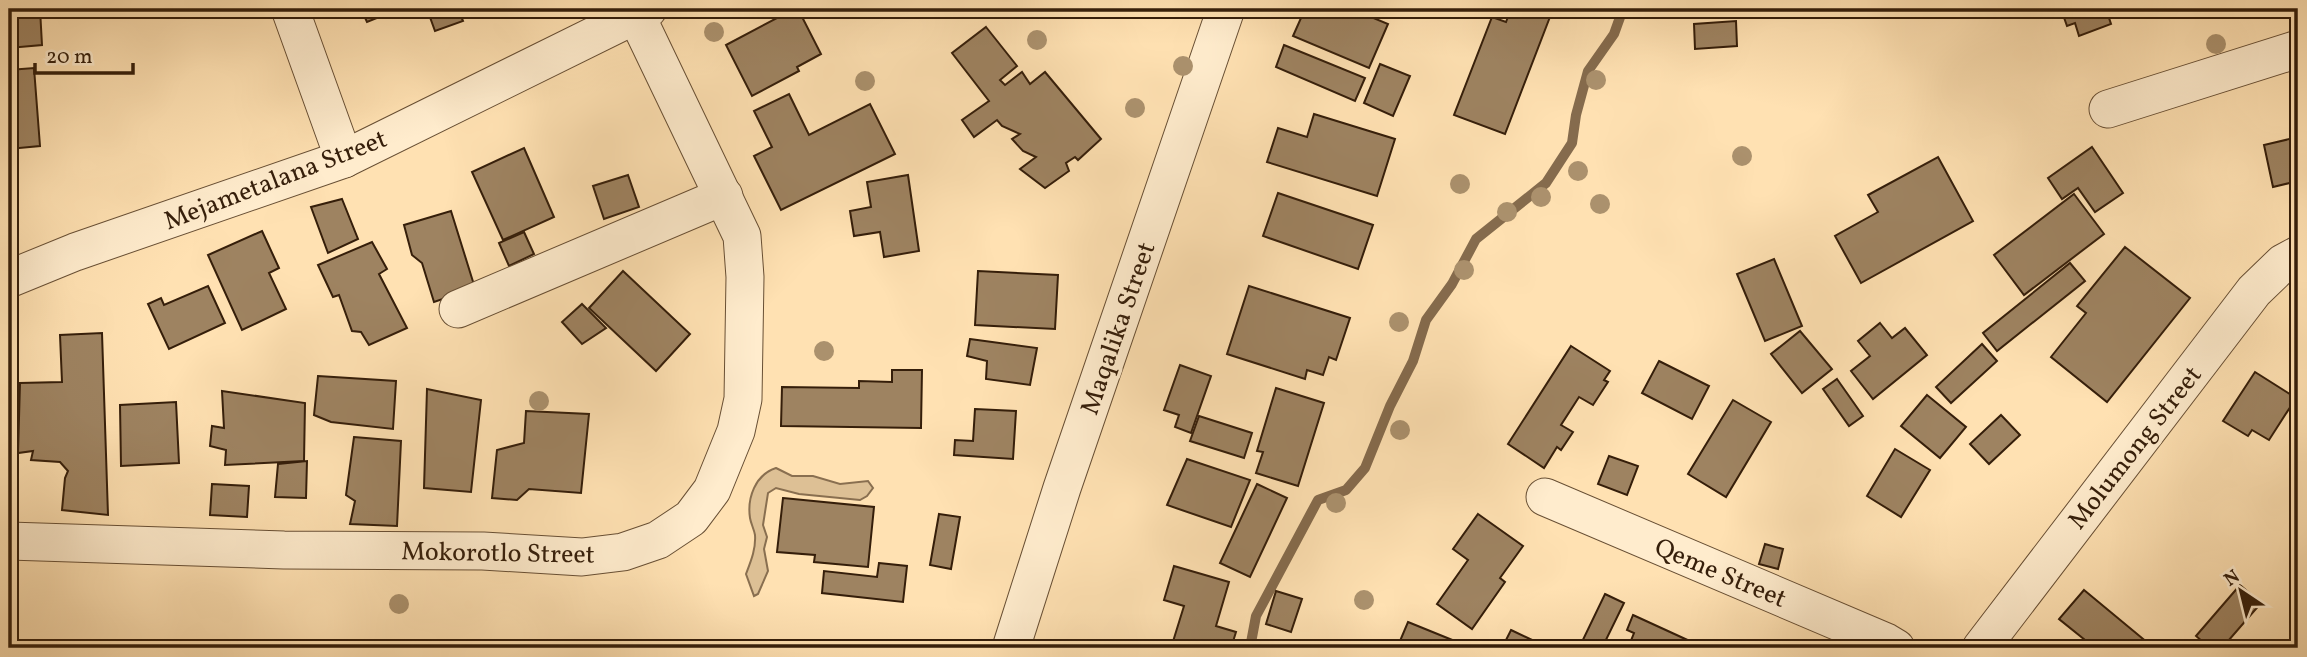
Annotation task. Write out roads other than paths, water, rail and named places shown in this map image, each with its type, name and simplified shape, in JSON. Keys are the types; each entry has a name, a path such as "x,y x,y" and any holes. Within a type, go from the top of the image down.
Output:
{"street":[{"path":"290,9 344,159"},
{"name":"Maqalika Street","path":"1011,648 1062,488 1226,9"},
{"name":"Mejametalana Street","path":"9,279 75,252 344,159 642,12"},
{"name":"Mokorotlo Street","path":"9,541 284,550 483,551 582,556 623,552 658,540 691,518 712,490 736,432 743,399 745,277 742,236 642,12"},
{"path":"2108,108 2298,49"},
{"path":"458,309 724,196"},
{"name":"Molumong Street","path":"1981,648 2255,291 2283,263 2298,255"},
{"name":"Qeme Street","path":"1545,497 1896,648"}],"waterway":[{"path":"1250,648 1256,616 1318,500 1346,490 1365,468 1390,406 1413,361 1426,320 1452,284 1476,239 1546,183 1572,143 1576,115 1588,71 1614,34 1623,9"}]}
